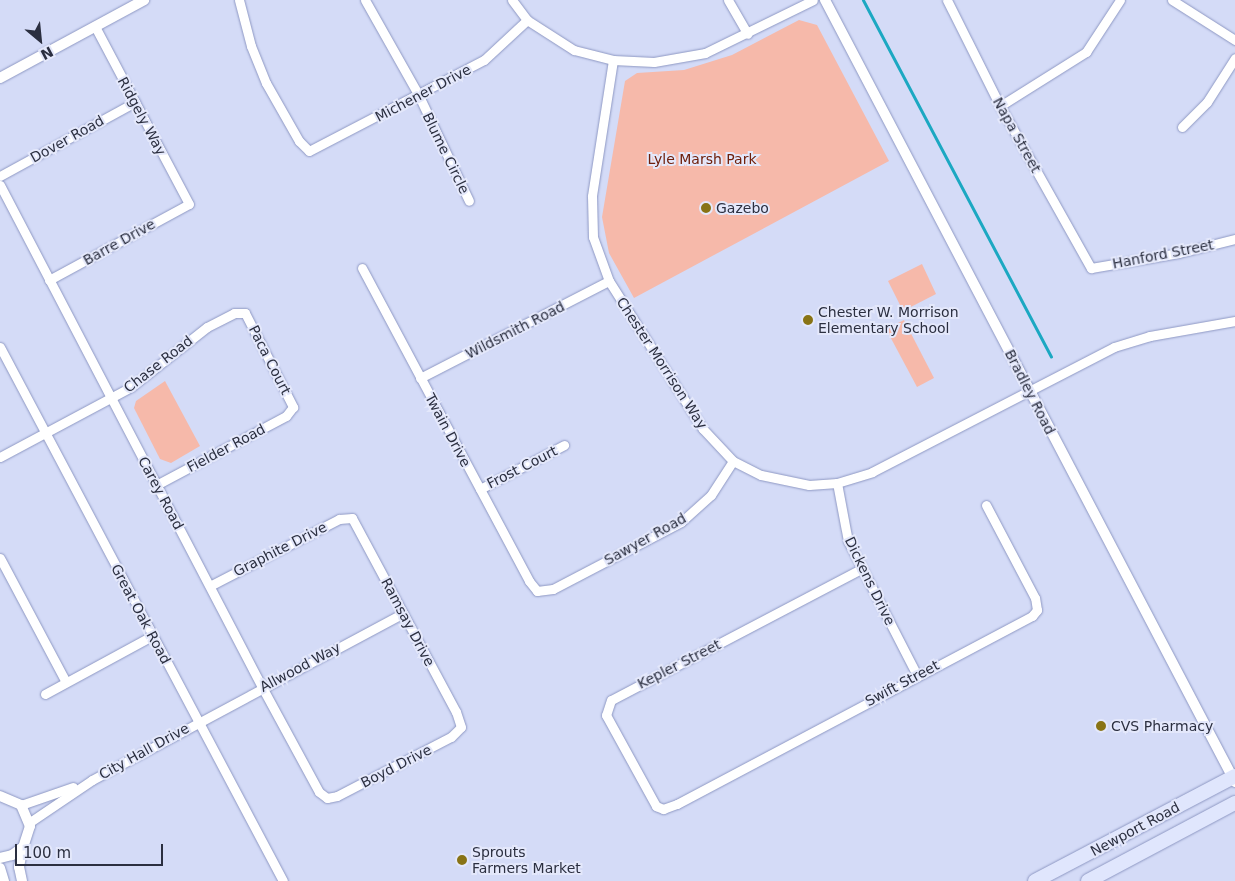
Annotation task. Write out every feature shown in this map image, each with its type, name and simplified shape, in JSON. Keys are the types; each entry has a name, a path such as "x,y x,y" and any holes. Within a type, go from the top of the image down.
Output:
{"main road":[{"name":"Newport Road","path":"1035,881 1234,779"},
{"name":"Newport Road","path":"1088,881 1235,803"}],"street":[{"path":"0,78 96,28 144,0"},
{"name":"Michener Drive","path":"239,0 251,46 266,83 299,141 309,151 419,96 484,60 527,20"},
{"name":"Blume Circle","path":"365,0 419,96 469,200"},
{"path":"512,0 527,20 574,50 613,60 654,62 705,53 748,34 814,0"},
{"path":"728,0 748,34"},
{"name":"Bradley Road","path":"825,0 1234,779"},
{"name":"Napa Street","path":"947,0 1000,106 1091,268"},
{"path":"1000,106 1086,52 1120,0"},
{"path":"1172,0 1235,40"},
{"name":"Ridgely Way","path":"96,28 189,204"},
{"path":"1182,127 1207,102 1235,58"},
{"name":"Chester Morrison Way","path":"613,60 592,196 593,237 609,282 703,429 733,461 761,475 788,483 837,482 872,472 1029,390 1132,340 1235,321"},
{"name":"Dover Road","path":"0,176 135,102"},
{"name":"Carey Road","path":"0,185 262,687 319,792 327,798"},
{"name":"Barre Drive","path":"49,280 189,204"},
{"name":"Hanford Street","path":"1091,268 1179,253 1235,239"},
{"name":"Twain Drive","path":"362,268 529,581 537,591"},
{"name":"Wildsmith Road","path":"420,378 609,282"},
{"name":"Chase Road","path":"0,457 112,399 145,378 207,327 234,313 246,313"},
{"name":"Paca Court","path":"246,313 293,407"},
{"name":"Great Oak Road","path":"0,346 197,722 283,881"},
{"name":"Fielder Road","path":"156,485 286,416 293,407"},
{"name":"Frost Court","path":"480,489 564,445"},
{"name":"Sawyer Road","path":"537,591 552,590 681,522 711,495 733,461"},
{"name":"Dickens Drive","path":"837,482 848,541 917,675"},
{"name":"Swift Street","path":"662,809 1025,620 1037,610 1035,598 986,506"},
{"name":"Graphite Drive","path":"210,586 339,519 352,518"},
{"name":"Ramsay Drive","path":"352,518 456,712 461,727"},
{"path":"0,558 66,682"},
{"name":"Kepler Street","path":"662,809 652,801 606,715 611,700 861,569"},
{"name":"Allwood Way","path":"197,722 403,613"},
{"path":"45,694 152,636"},
{"name":"City Hall Drive","path":"30,822 92,780 197,722"},
{"name":"Boyd Drive","path":"327,798 451,737 461,727"},
{"name":"City Hall Drive","path":"22,805 92,780"},
{"path":"0,796 22,805 30,822 29,837 23,847 19,867 22,881"},
{"path":"0,858 12,855 23,847"},
{"path":"0,868 4,881"}],"green space":[{"name":"Lyle Marsh Park","path":"799,20 817,25 889,161 634,298 609,253 602,217 625,81 637,73 684,70 732,55"},
{"path":"922,264 936,294 903,311 888,281"},
{"path":"904,320 934,378 917,387 886,329"},
{"path":"165,381 200,446 171,463 160,459 134,408 136,401"}],"waterway":[{"path":"863,0 1051,357"}],"place":[{"name":"Gazebo","path":"706,208"},
{"name":"Chester W. Morrison Elementary School","path":"808,320"},
{"name":"CVS Pharmacy","path":"1101,726"},
{"name":"Sprouts Farmers Market","path":"462,860"}]}
